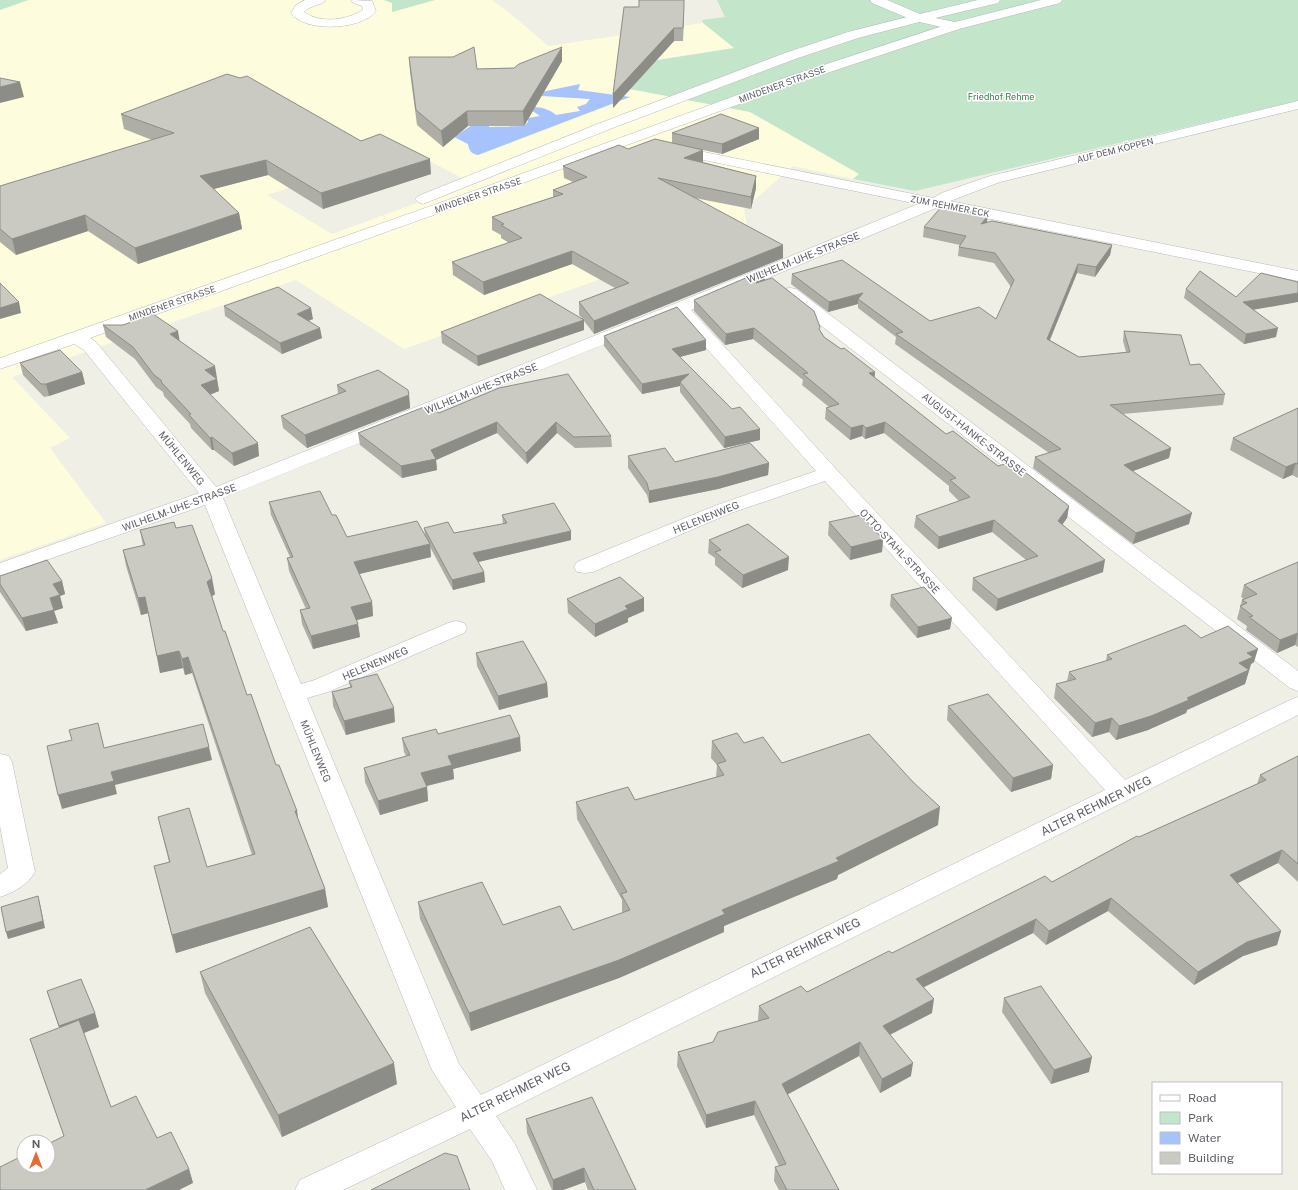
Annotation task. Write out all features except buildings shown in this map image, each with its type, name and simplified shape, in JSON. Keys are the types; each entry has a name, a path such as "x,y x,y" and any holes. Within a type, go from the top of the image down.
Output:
{"street":[{"path":"320,0 299,8 297,13 302,18 312,22 330,23 348,21 363,16 370,11 360,1"},
{"path":"360,1 383,0"},
{"path":"876,0 919,18 955,26"},
{"path":"906,0 938,13 955,26"},
{"name":"MINDENER STRASSE","path":"0,349 378,217 605,126 804,51 853,35 994,0"},
{"name":"MINDENER STRASSE","path":"0,364 834,66 955,26 1056,0"},
{"name":"AUF DEM KÖPPEN","path":"934,203 949,195 995,179 1298,105"},
{"name":"ZUM REHMER ECK","path":"605,126 634,138 671,150 1298,276"},
{"name":"WILHELM-UHE-STRASSE","path":"0,570 212,496 680,308 934,203"},
{"name":"AUGUST-HANKE-STRASSE","path":"764,273 1298,683"},
{"name":"OTTO-STAHL-STRASSE","path":"680,308 828,473 1123,793"},
{"name":"MÜHLENWEG","path":"76,337 90,346 212,496 447,1070 504,1152 520,1190"},
{"name":"HELENENWEG","path":"585,566 724,509 828,473"},
{"name":"HELENENWEG","path":"293,694 320,687 456,628"},
{"name":"ALTER REHMER WEG","path":"311,1190 476,1112 1123,793 1298,705"},
{"path":"0,762 22,872 0,887"}],"shaded area":[{"path":"28,0 384,0 392,3 393,12 435,0 492,0 516,18 548,46 703,23 735,48 632,64 631,89 750,112 860,174 853,179 793,166 744,209 747,227 404,349 296,280 12,377 70,438 50,448 106,523 0,560 0,10","holes":["580,85 578,90 629,97 478,155 469,150 468,144 455,138 489,115 489,127 525,126 528,122 540,116 529,109 550,110 556,115 580,111 578,107 586,104 591,99 529,95","408,150 472,183 332,234 267,195"]}],"green space":[{"path":"0,0 28,0 0,10"},
{"path":"384,0 435,0 392,12 392,3"},
{"name":"Friedhof Rehme","path":"717,0 1298,0 1298,101 915,191 853,179 859,174 750,112 630,89 636,83 632,64 734,48 703,23 702,20 725,17"}],"water":[{"path":"580,84 578,90 630,97 478,155 471,151 468,144 454,137 489,114 489,127 524,126 528,122 528,118 540,116 528,108 543,108 556,115 580,111 577,107 586,104 590,99 527,95"}]}
